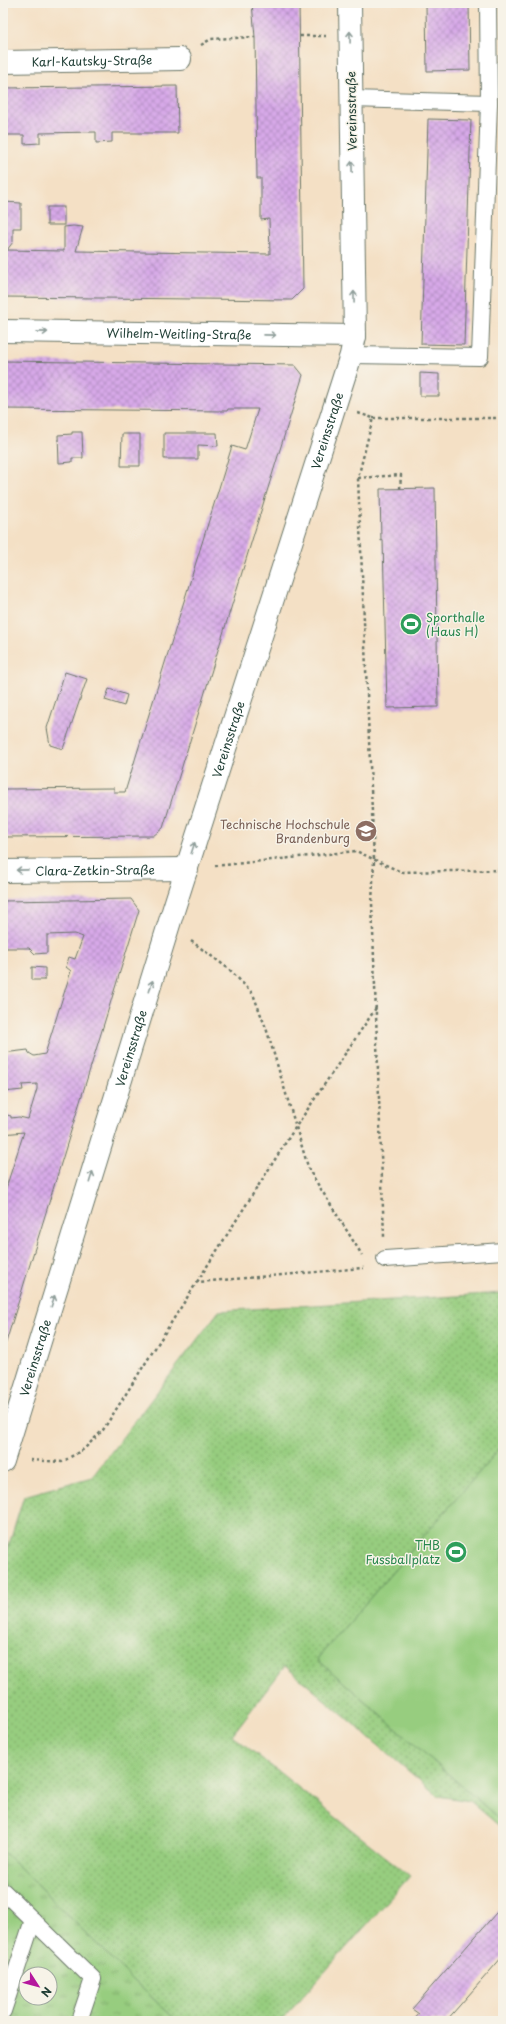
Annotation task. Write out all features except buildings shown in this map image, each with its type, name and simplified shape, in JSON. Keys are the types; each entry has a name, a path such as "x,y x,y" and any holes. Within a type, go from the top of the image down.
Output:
{"street":[{"name":"Vereinsstraße","path":"3,1459 187,868 353,345 350,3"},
{"name":"Karl-Kautsky-Straße","path":"3,62 180,59"},
{"name":"Wilhelm-Weitling-Straße","path":"3,331 353,345"},
{"name":"Clara-Zetkin-Straße","path":"3,871 187,868"}],"lane":[{"path":"353,345 480,357 489,103 488,3"},
{"path":"351,99 489,103"},
{"path":"385,1259 503,1252"},
{"path":"3,1891 93,1979 79,2021"},
{"path":"3,2011 33,1920"}],"path":[{"path":"180,59 211,39 255,37"},
{"path":"335,405 373,418 503,418"},
{"path":"197,1282 370,1267 385,1259 372,903 374,860 358,478 373,418"},
{"path":"358,478 401,475 400,489"},
{"path":"187,868 356,852 401,872 503,870"},
{"path":"170,925 229,969 253,994 267,1031 309,1170 370,1267"},
{"path":"3,1459 62,1462 84,1449 103,1430 296,1128 376,1008"}],"green space":[{"path":"503,1293 503,1445 317,1659 503,1822 503,1829 470,1801 438,1796 285,1666 232,1735 410,1876 281,2021 177,2021 132,1979 3,1851 3,1564 24,1496 92,1477 219,1311"},
{"name":"THB Fussballplatz","path":"503,1445 503,1822 317,1659"},
{"path":"3,1851 132,1979 177,2021 3,2021"}],"place":[{"name":"Sporthalle (Haus H)","path":"411,624"},
{"name":"Technische Hochschule Brandenburg","path":"366,831"},
{"name":"THB Fussballplatz","path":"456,1552"}]}
